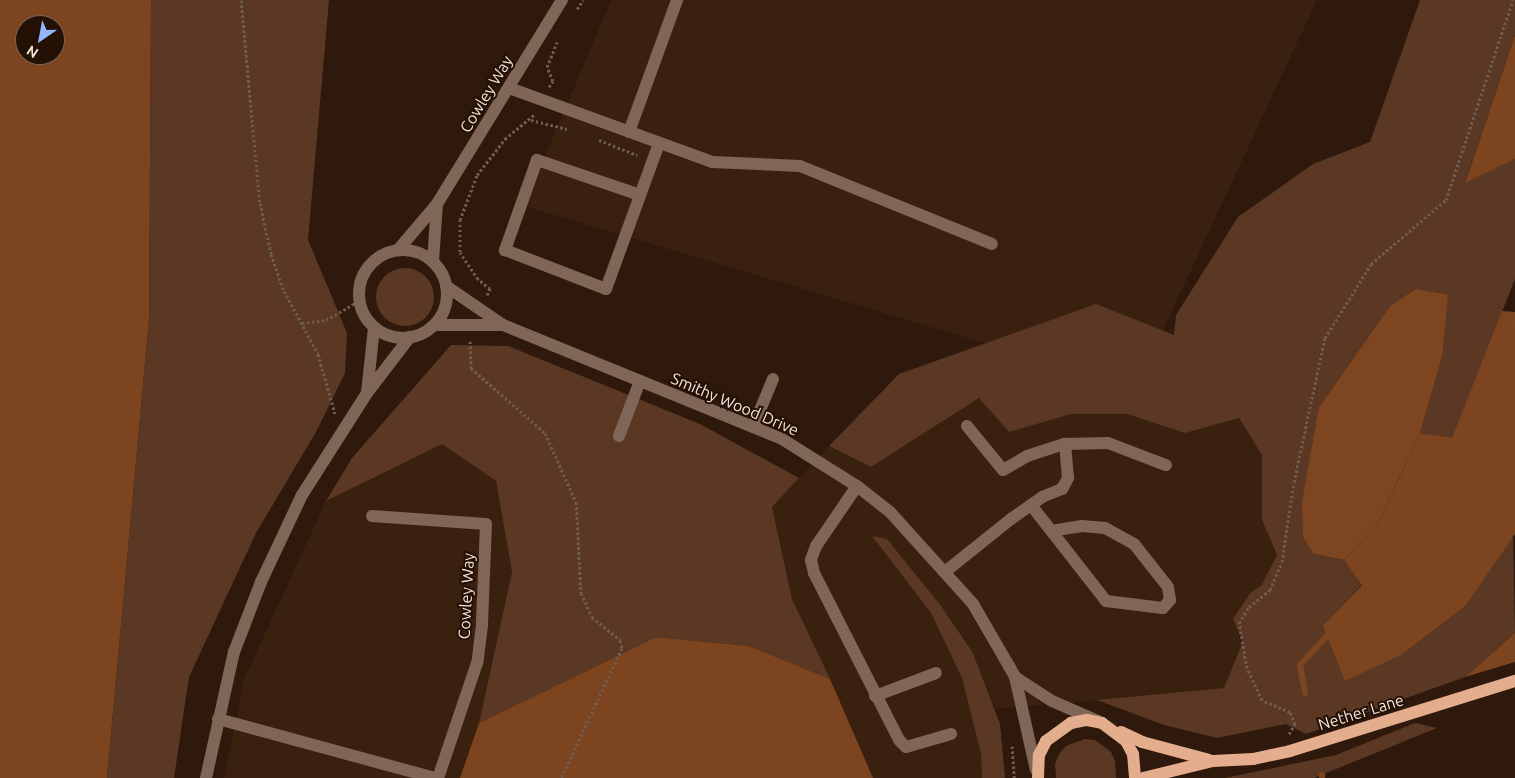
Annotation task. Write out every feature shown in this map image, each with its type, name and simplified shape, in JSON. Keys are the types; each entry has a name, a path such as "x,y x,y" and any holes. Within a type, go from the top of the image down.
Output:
{"main road":[{"name":"Nether Lane","path":"1143,778 1213,761 1252,759 1290,751 1515,681"},
{"path":"1037,774 1042,748 1057,730 1071,722 1087,720 1102,723"},
{"name":"Nether Lane","path":"1102,723 1142,742 1213,761"},
{"path":"1116,730 1133,754 1135,778"}],"street":[{"name":"Cowley Way","path":"398,250 438,204 562,0"},
{"path":"629,132 677,0"},
{"path":"509,88 712,162 800,166 992,244"},
{"path":"640,195 537,160 506,250 606,289 640,195 652,161 659,142"},
{"name":"Cowley Way","path":"433,262 438,204"},
{"path":"206,778 234,652 261,582 302,495 367,393 410,338 434,325 444,307 446,286 433,262 420,253 398,250 378,257 367,267 359,287 360,300 364,316 374,328 395,338 410,338"},
{"name":"Smithy Wood Drive","path":"446,286 503,325 782,439 858,486 890,512 946,571 973,604 1015,676 1037,774"},
{"name":"Smithy Wood Drive","path":"434,325 503,325"},
{"path":"367,393 374,328"},
{"path":"753,427 773,379"},
{"path":"619,436 640,381"},
{"path":"967,426 1002,470 1027,456 1065,444 1108,443 1166,465"},
{"path":"946,571 1031,505 1062,488 1068,478 1065,444"},
{"path":"858,486 816,546 811,560 814,573 875,696 906,747 951,734"},
{"path":"1031,505 1051,531 1106,601 1163,608 1170,600 1168,588 1134,544 1105,528 1082,526 1051,531"},
{"name":"Cowley Way","path":"218,719 437,778 477,663 482,625 486,524 372,516"},
{"path":"875,696 936,673"},
{"name":"Smithy Wood Drive","path":"1015,676 1052,701 1102,723"}],"path":[{"path":"241,0 260,203 271,254 284,291 318,354 334,412 342,431"},
{"path":"1290,751 1288,737 1295,724 1290,712 1262,700 1246,668 1239,623 1249,607 1270,590 1282,562 1294,482 1325,338 1371,264 1446,200 1513,0"},
{"path":"531,120 578,132"},
{"path":"490,289 478,279 460,252 460,220 477,175 505,139"},
{"path":"596,139 652,161"},
{"path":"302,323 326,320 360,300"},
{"path":"469,325 471,368 546,433 576,502 581,592 592,617 620,640 622,648 582,739 560,778"}],"shaded area":[{"path":"0,0 151,0 149,319 107,778 0,778"},
{"path":"151,0 329,0 308,240 347,333 345,373 316,432 256,533 189,677 174,778 107,778 149,319"},
{"path":"611,0 1317,0 1136,388 524,206"},
{"path":"1420,0 1515,0 1515,35 1465,182 1515,159 1515,279 1452,439 1420,433 1442,358 1415,289 1390,306 1319,407 1314,554 1344,560 1362,584 1324,626 1513,533 1515,633 1465,677 1306,734 1286,724 1217,738 1164,725 1097,700 1224,688 1243,641 1233,619 1251,592 1261,586 1277,555 1262,520 1262,455 1239,418 1185,433 1127,414 1071,414 1009,432 979,398 871,467 829,446 899,374 1096,304 1174,335 1176,315 1238,217 1313,164 1370,142"},
{"path":"1515,35 1515,159 1465,183"},
{"path":"399,268 411,268 426,276 434,291 434,303 426,318 411,326 399,326 384,318 376,303 376,291 384,276"},
{"path":"1415,289 1448,295 1442,358 1420,433 1377,525 1344,560 1314,554 1303,537 1302,502 1319,407 1390,306"},
{"path":"1502,311 1515,312 1515,534 1466,605 1401,655 1345,681 1323,626 1362,585 1344,560 1377,525 1420,433 1452,438"},
{"path":"451,345 508,346 700,424 799,478 772,507 792,599 830,679 749,646 656,637 479,723 512,572 496,481 442,444 326,501 352,458"},
{"path":"979,398 1009,432 1071,414 1127,414 1185,433 1239,418 1262,455 1262,520 1277,555 1261,586 1251,592 1243,641 1224,689 995,709 973,653 872,536 931,613 962,678 981,754 982,778 873,778 792,599 772,507 829,446 871,467"},
{"path":"442,443 496,481 512,572 479,723 460,778 224,778 244,679 326,501"},
{"path":"872,536 887,539 941,606 973,653 1000,724 1005,778 982,778 981,754 962,678 931,613"},
{"path":"1515,633 1515,662 1465,677"},
{"path":"656,637 749,646 830,679 873,778 460,778 479,723"},
{"path":"1415,723 1437,728 1314,778 1225,778 1336,755"},
{"path":"1085,739 1095,740 1111,752 1115,761 1116,778 1056,778 1055,764 1059,754 1066,746"}],"waterway":[{"path":"1305,693 1300,665 1419,537 1515,319"}]}
